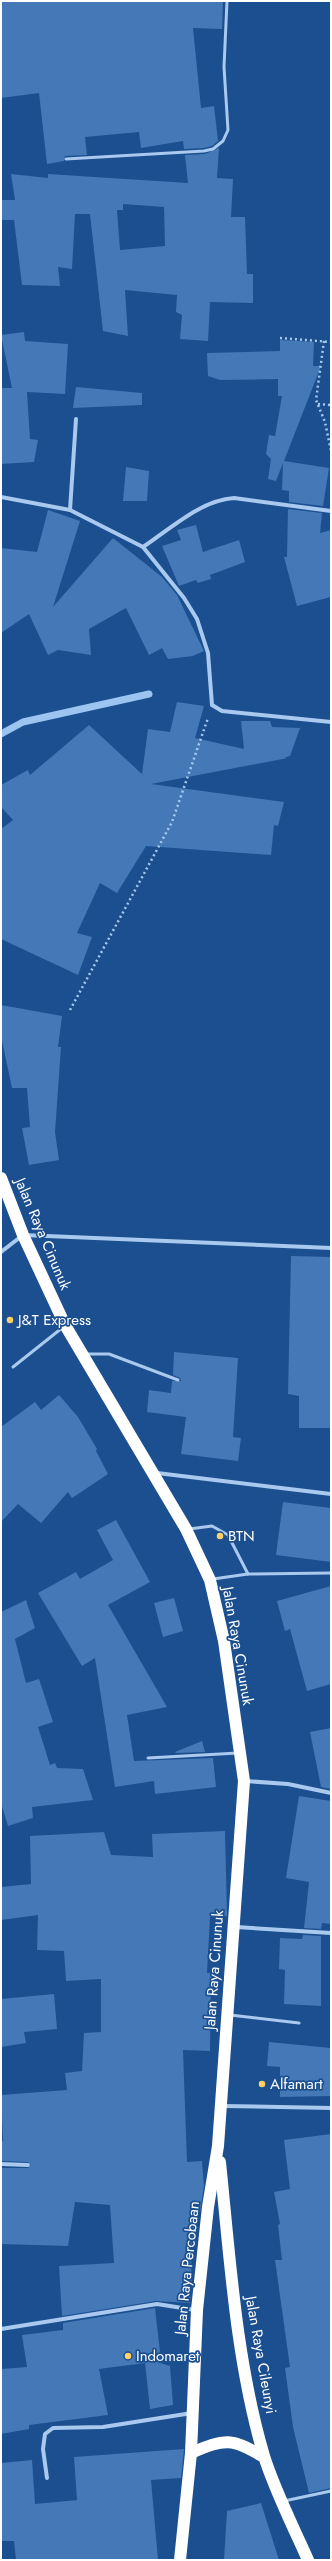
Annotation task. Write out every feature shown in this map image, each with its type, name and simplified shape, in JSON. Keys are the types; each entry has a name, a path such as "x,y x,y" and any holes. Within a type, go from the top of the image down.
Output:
{"highway":[{"name":"Jalan Raya Cinunuk","path":"1,1178 23,1235 65,1325 186,1529 210,1580 224,1641 244,1781 226,2014 218,2146"},
{"name":"Jalan Raya Percobaan","path":"180,2560 191,2453 197,2310 208,2207 218,2146"},
{"name":"Jalan Raya Cileunyi","path":"218,2146 238,2328 264,2457 308,2560"},
{"path":"191,2453 219,2441 241,2444 264,2457"}],"street":[{"path":"70,510 76,419"},
{"path":"1,497 70,510 143,547 184,598 197,619 208,653 212,705 222,711 236,714 331,722"},
{"path":"143,547 200,509 221,499 234,498 331,511"},
{"path":"1,1252 23,1235 331,1248"},
{"path":"154,1473 331,1494"},
{"path":"244,1781 288,1784 331,1792"},
{"path":"233,1927 331,1933"},
{"path":"220,2106 331,2108"},
{"path":"1,2164 28,2165"},
{"path":"1,2329 157,2304 197,2310"},
{"path":"47,2478 44,2441 45,2434 53,2428 102,2427 192,2413"}],"lane":[{"path":"66,159 204,151 213,149 223,141 228,130 224,67 227,1"},
{"path":"13,1367 65,1325"},
{"path":"82,1354 109,1354 178,1380"},
{"path":"186,1529 212,1526 228,1535 248,1574"},
{"path":"210,1580 248,1574 331,1573"},
{"path":"148,1758 240,1753"},
{"path":"226,2014 299,2023"},
{"path":"283,2501 331,2492"}],"path":[{"path":"280,338 331,342"},
{"path":"324,341 318,375 318,404 331,451"},
{"path":"318,404 331,405"},
{"path":"70,1010 172,822 212,705"}],"building":[{"path":"1,1 223,1 222,29 193,28 201,108 214,106 218,141 212,146 204,148 184,149 183,141 141,148 139,132 85,137 87,155 65,156 64,161 47,164 39,93 1,98"},
{"path":"219,148 217,178 233,179 231,217 245,217 247,274 253,274 253,303 210,302 208,341 180,339 182,315 176,312 177,295 125,290 128,336 103,331 90,214 75,214 72,269 58,267 60,286 22,285 14,220 1,220 1,200 15,200 11,174 48,178 48,174 188,183 185,155 205,154","holes":["123,204 164,207 165,246 120,250 117,210 123,210"]},
{"path":"24,332 25,341 68,344 65,394 27,392 30,439 38,440 34,462 1,464 1,388 12,388 1,335"},
{"path":"280,340 314,342 313,366 321,366 284,461 329,468 323,506 289,502 289,491 282,490 283,463 276,481 268,479 271,459 266,454 269,435 275,436 282,396 278,396 278,379 220,380 208,376 207,353 280,351"},
{"path":"76,387 142,393 142,405 73,408"},
{"path":"126,467 149,471 147,501 123,501"},
{"path":"288,509 322,513 320,533 331,530 331,597 297,606 284,557 287,557"},
{"path":"48,510 80,521 53,607 113,538 162,577 177,595 204,651 193,656 168,659 162,648 149,655 126,608 89,629 91,655 58,650 48,655 29,614 1,633 1,548 37,552"},
{"path":"196,525 203,552 239,540 245,562 210,575 211,579 198,583 196,580 179,586 162,546 181,540 177,530"},
{"path":"177,702 204,706 195,738 244,749 241,721 270,721 272,727 300,728 290,756 284,758 288,758 151,784 284,802 278,826 274,825 271,855 146,846 117,893 100,883 77,933 92,937 78,975 1,939 1,829 13,820 1,807 1,785 28,770 30,775 89,725 142,774 148,729 170,732"},
{"path":"1,1005 62,1016 58,1047 61,1047 55,1132 59,1160 29,1165 22,1128 30,1127 27,1088 12,1088 1,1036"},
{"path":"291,1256 331,1257 331,1428 299,1428 299,1396 288,1394"},
{"path":"174,1352 238,1358 233,1437 241,1438 238,1461 181,1454 186,1417 147,1412 149,1390 171,1393 172,1381 181,1381 180,1378 173,1375"},
{"path":"59,1395 78,1417 97,1449 96,1451 108,1474 72,1498 68,1492 41,1523 18,1504 1,1522 1,1427 35,1402 41,1410"},
{"path":"283,1502 331,1508 331,1562 276,1555"},
{"path":"116,1520 150,1582 108,1605 167,1707 127,1715 134,1761 213,1758 216,1787 155,1794 154,1781 115,1787 95,1658 82,1666 38,1593 76,1572 80,1579 113,1560 97,1530"},
{"path":"331,1586 331,1684 307,1691 290,1629 285,1631 277,1601"},
{"path":"174,1598 183,1631 163,1637 154,1603"},
{"path":"26,1600 35,1628 15,1639 26,1683 39,1679 53,1722 38,1727 50,1765 55,1763 57,1768 83,1769 93,1800 32,1807 33,1818 8,1826 1,1803 1,1612"},
{"path":"331,1728 331,1789 321,1787 310,1732"},
{"path":"202,1741 205,1752 175,1752"},
{"path":"299,1796 331,1801 331,1924 322,1923 321,1929 304,1928 309,1882 286,1878"},
{"path":"225,1831 227,1916 210,1917 207,1973 211,1973 210,2051 183,2050 187,2162 202,2161 204,2186 200,2212 197,2212 196,2245 190,2245 192,2282 190,2303 156,2301 62,2316 59,2266 114,2263 110,2205 75,2202 68,2246 1,2244 1,2168 28,2168 31,2165 28,2162 1,2161 1,2141 3,2141 1,2095 67,2090 65,2073 82,2071 84,2033 101,2032 101,1979 66,1981 64,1951 37,1950 38,1915 1,1920 1,1887 31,1884 30,1836 104,1832 111,1855 153,1857 152,1834"},
{"path":"303,1935 321,1936 321,2006 284,2004 285,1970 279,1969 280,1938 302,1939"},
{"path":"54,1994 57,2029 24,2032 26,2043 1,2047 1,1999"},
{"path":"269,2042 331,2048 330,2096 280,2097 280,2067 267,2066"},
{"path":"331,2134 331,2488 309,2493 293,2427 285,2368 290,2367 275,2260 282,2260 278,2225 280,2224 274,2192 290,2189 284,2140"},
{"path":"155,2308 161,2361 154,2361 170,2366 173,2405 150,2409 145,2363 99,2369 108,2415 29,2425 29,2429 1,2434 1,2369 27,2367 22,2335 63,2330 63,2323"},
{"path":"184,2449 181,2478 151,2480 158,2560 16,2560 14,2541 1,2541 1,2463 32,2460 35,2504 77,2500 74,2457"},
{"path":"261,2503 279,2560 224,2560 227,2511"}],"waterway":[{"path":"1,734 23,722 149,694"}],"place":[{"name":"J&T Express","path":"10,1320"},
{"name":"BTN","path":"220,1536"},
{"name":"Alfamart","path":"262,2084"},
{"name":"Indomaret","path":"128,2356"}]}
